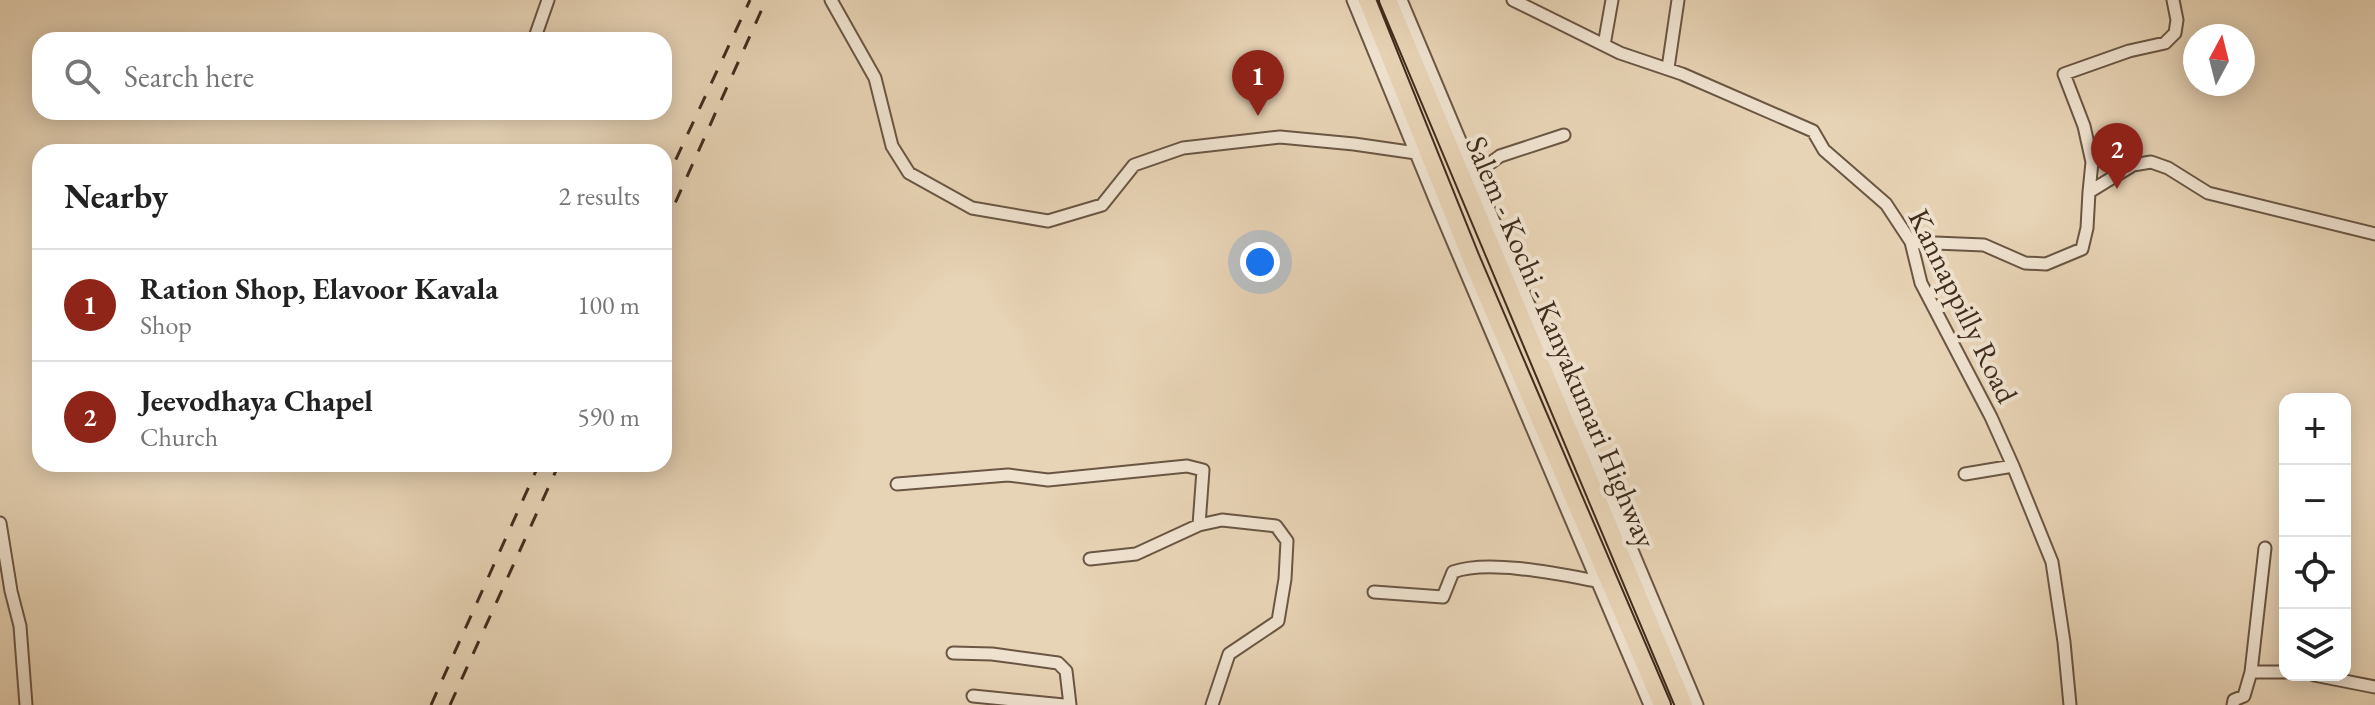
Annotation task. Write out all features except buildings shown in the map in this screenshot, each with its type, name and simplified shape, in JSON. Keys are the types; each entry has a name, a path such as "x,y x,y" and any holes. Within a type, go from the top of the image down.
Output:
{"highway":[{"name":"Salem - Kochi - Kanyakumari Highway","path":"1367,0 1471,259 1662,705"},
{"name":"Salem - Kochi - Kanyakumari Highway","path":"1388,0 1684,705"}],"street":[{"path":"537,32 548,0"},
{"path":"831,0 875,78 892,146 909,173 972,208 1048,221 1102,205 1134,165 1183,148 1280,137 1416,153"},
{"path":"1353,0 1650,705"},
{"path":"1401,0 1697,705"},
{"name":"Kannappilly Road","path":"1513,0 1604,45 1668,68 1813,131 1824,150 1886,204 1911,242 1921,283 1991,417 2052,562 2070,705"},
{"path":"1604,45 1612,0"},
{"path":"1668,68 1678,0"},
{"path":"1911,242 1984,245 2025,263 2046,264 2082,249 2087,228 2092,162 2084,126 2064,74 2129,51 2165,43 2175,33 2177,20 2173,0"},
{"path":"1474,175 1500,156 1564,135"},
{"path":"2089,192 2133,165 2160,163 2208,193 2375,234"},
{"path":"897,484 1008,475 1048,480 1187,466 1203,470 1199,525"},
{"path":"1965,474 2013,466"},
{"path":"1090,559 1136,554 1199,525 1222,520 1276,526 1287,541 1278,621 1229,654 1212,705"},
{"path":"0,523 20,626 26,705"},
{"path":"2233,705 2234,700 2244,696 2251,672 2265,548"},
{"path":"1374,592 1443,597 1453,572 1479,568 1545,571 1596,581"},
{"path":"953,653 992,654 1058,663 1066,671 1067,705 973,696"},
{"path":"2251,672 2279,672"},
{"path":"2344,681 2375,687"}],"railway":[{"path":"672,168 750,0"},
{"path":"672,210 766,0"},
{"path":"431,705 535,472"},
{"path":"450,705 555,472"}],"place":[{"name":"Ration Shop, Elavoor Kavala","path":"1258,116"},
{"name":"Jeevodhaya Chapel","path":"2117,189"}]}
